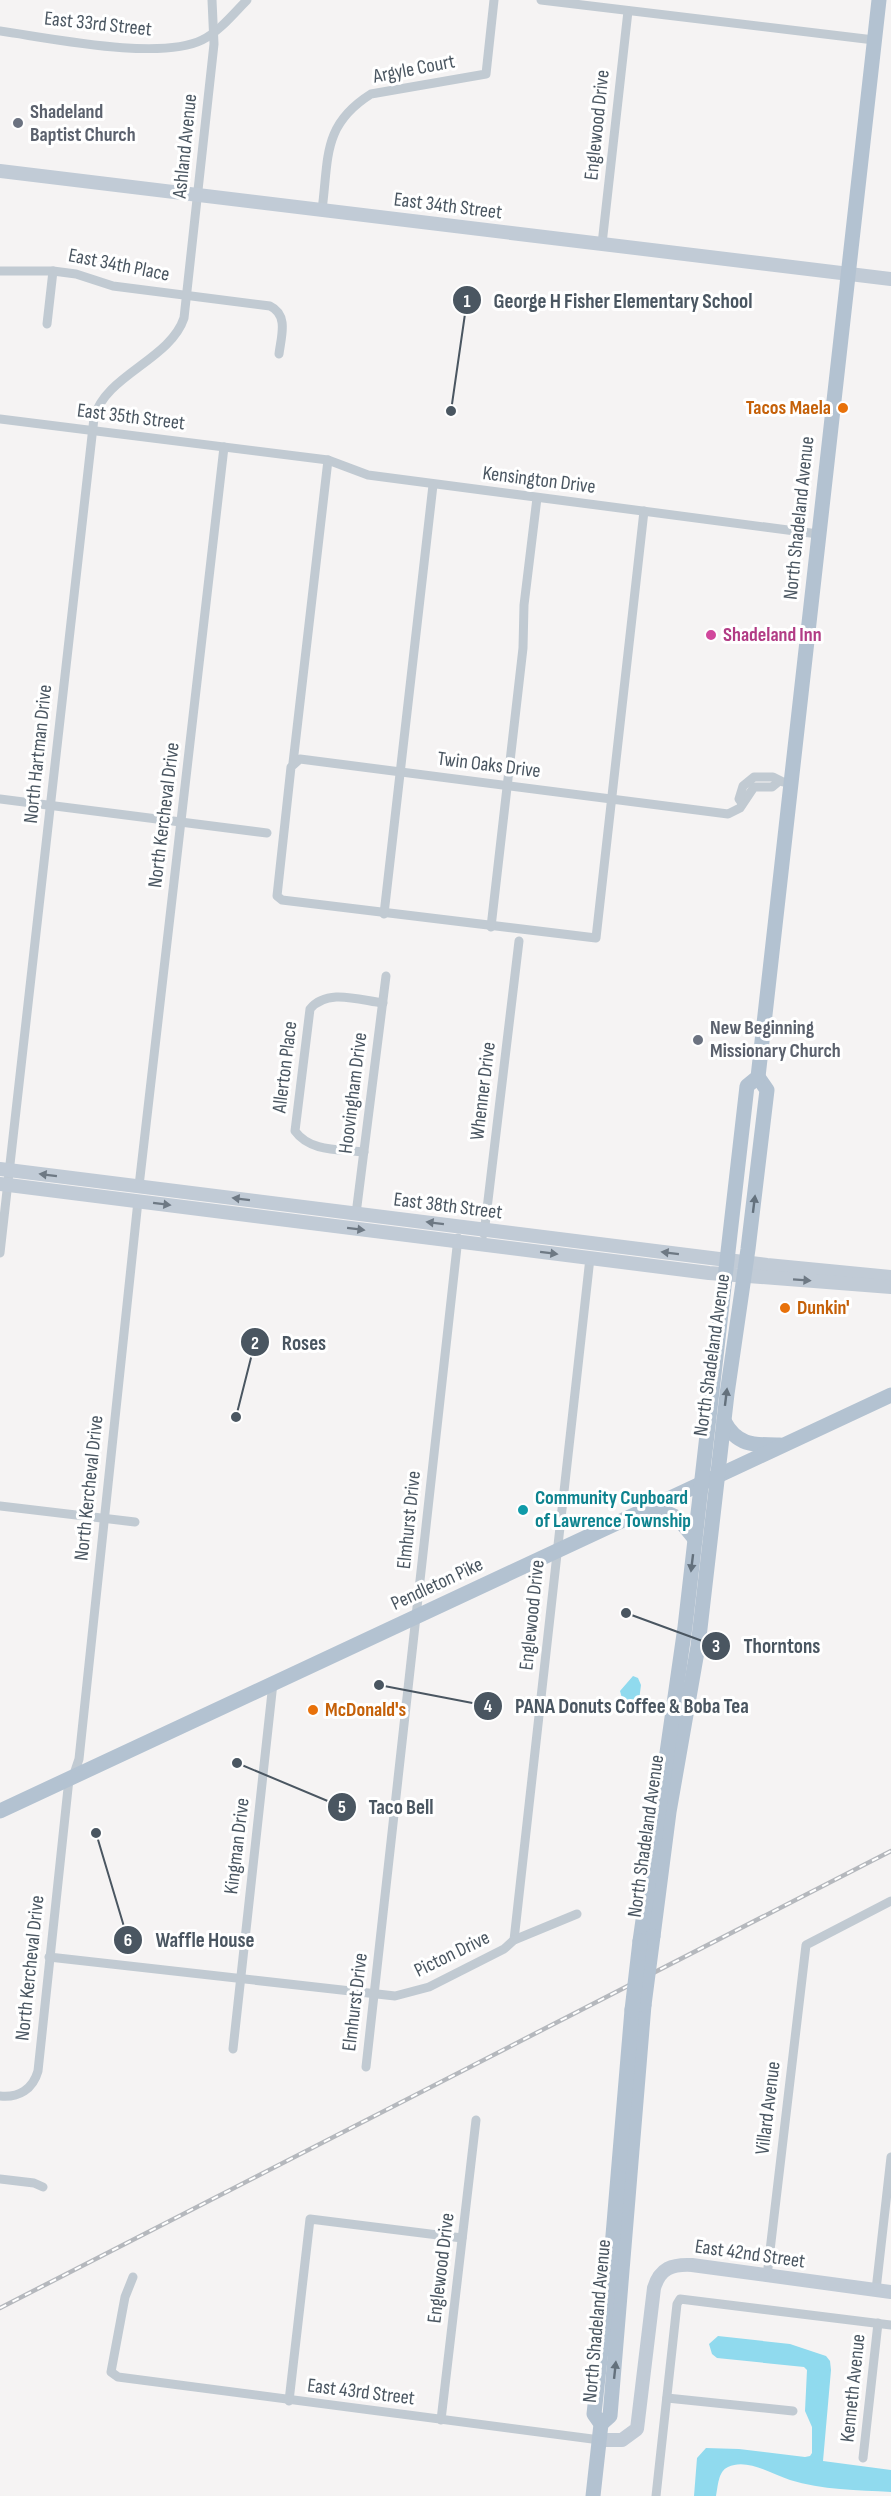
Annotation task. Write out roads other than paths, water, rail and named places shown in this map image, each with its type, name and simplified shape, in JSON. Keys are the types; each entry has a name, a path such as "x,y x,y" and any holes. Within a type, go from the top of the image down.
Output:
{"main road":[{"name":"North Shadeland Avenue","path":"646,1938 696,1665 724,1421 767,1090 758,1077 785,783 818,534 879,0"},
{"name":"East 34th Street","path":"0,171 891,279"},
{"name":"North Shadeland Avenue","path":"593,2496 601,2424 610,2416 615,2366 638,2008 646,1938 702,1484 747,1086 758,1077"},
{"name":"East 38th Street","path":"5,1170 485,1230 727,1267 891,1287"},
{"name":"East 38th Street","path":"4,1185 590,1258 727,1267"},
{"name":"East 38th Street","path":"745,1269 891,1277"},
{"name":"Pendleton Pike","path":"0,1810 891,1395"},
{"path":"724,1421 730,1433 742,1442 786,1445"},
{"path":"652,1506 678,1518 695,1539"},
{"name":"East 42nd Street","path":"600,2440 622,2440 637,2429 654,2288 663,2271 673,2265 684,2264 891,2292"}],"street":[{"name":"Ashland Avenue","path":"187,295 214,32 212,0"},
{"name":"East 33rd Street","path":"0,32 151,49 196,42 214,32 247,0"},
{"name":"Argyle Court","path":"322,210 332,138 337,124 357,103 371,94 486,74 494,0"},
{"path":"541,0 874,40"},
{"name":"Englewood Drive","path":"602,244 628,11"},
{"name":"East 34th Place","path":"0,271 53,271 76,274 113,286 267,305 275,308 282,317 279,354"},
{"path":"47,324 53,271"},
{"name":"North Hartman Drive","path":"0,1253 5,1170 96,411 104,398 176,334 184,318 187,295"},
{"name":"East 35th Street","path":"0,419 257,451"},
{"name":"North Kercheval Drive","path":"140,1186 224,447"},
{"name":"Kensington Drive","path":"257,451 328,460 368,475 433,485 818,534"},
{"path":"328,460 277,896 282,900 596,938 644,511"},
{"path":"384,914 433,485"},
{"path":"491,927 537,498"},
{"name":"Twin Oaks Drive","path":"293,763 300,759 728,814 738,810 742,803 739,799 741,790 754,777 773,777 785,783"},
{"path":"0,799 267,833"},
{"name":"Whenner Drive","path":"483,1245 519,941"},
{"name":"Hoovingham Drive","path":"356,1214 386,976"},
{"name":"Allerton Place","path":"364,1152 315,1146 303,1142 295,1131 310,1009 317,1000 327,996 383,1003"},
{"name":"North Kercheval Drive","path":"0,2096 16,2095 29,2087 38,2071 62,1834 71,1778 78,1759 138,1201"},
{"name":"Elmhurst Drive","path":"366,2067 459,1227"},
{"name":"Englewood Drive","path":"514,1940 590,1258"},
{"path":"0,1506 135,1522"},
{"name":"Kingman Drive","path":"233,2049 273,1683"},
{"name":"Villard Avenue","path":"767,2276 806,1945 891,1901"},
{"name":"Picton Drive","path":"50,1957 395,1996 422,1990 504,1949 514,1940 577,1914"},
{"name":"Englewood Drive","path":"441,2420 476,2121"},
{"path":"876,2290 891,2157"},
{"path":"0,2179 34,2183 43,2187"},
{"path":"289,2401 310,2219 462,2238"},
{"name":"East 43rd Street","path":"133,2277 125,2296 111,2372 118,2377 600,2440"},
{"path":"656,2496 677,2304 680,2299 891,2325"},
{"name":"Kenneth Avenue","path":"863,2458 878,2323"},
{"path":"667,2398 793,2411"}],"water":[{"path":"633,1676 638,1678 641,1685 638,1708 630,1711 621,1710 616,1707 622,1698 620,1691"},
{"path":"718,2336 790,2344 826,2356 830,2361 831,2370 823,2461 891,2470 891,2492 814,2486 743,2464 728,2467 722,2472 716,2496 694,2496 697,2458 706,2448 739,2449 805,2457 812,2453 812,2427 805,2411 807,2370 804,2367 717,2358 712,2354 709,2344"}],"railway":[{"path":"0,2308 891,1851"}],"place":[{"name":"Shadeland Baptist Church","path":"18,123"},
{"name":"Tacos Maela","path":"843,408"},
{"name":"George H Fisher Elementary School","path":"451,411"},
{"name":"Shadeland Inn","path":"711,635"},
{"name":"New Beginning Missionary Church","path":"698,1040"},
{"name":"Dunkin'","path":"785,1308"},
{"name":"Roses","path":"236,1417"},
{"name":"Community Cupboard of Lawrence Township","path":"523,1510"},
{"name":"Thorntons","path":"626,1613"},
{"name":"PANA Donuts Coffee & Boba Tea","path":"379,1685"},
{"name":"McDonald's","path":"313,1710"},
{"name":"Taco Bell","path":"237,1763"},
{"name":"Waffle House","path":"96,1833"}]}
